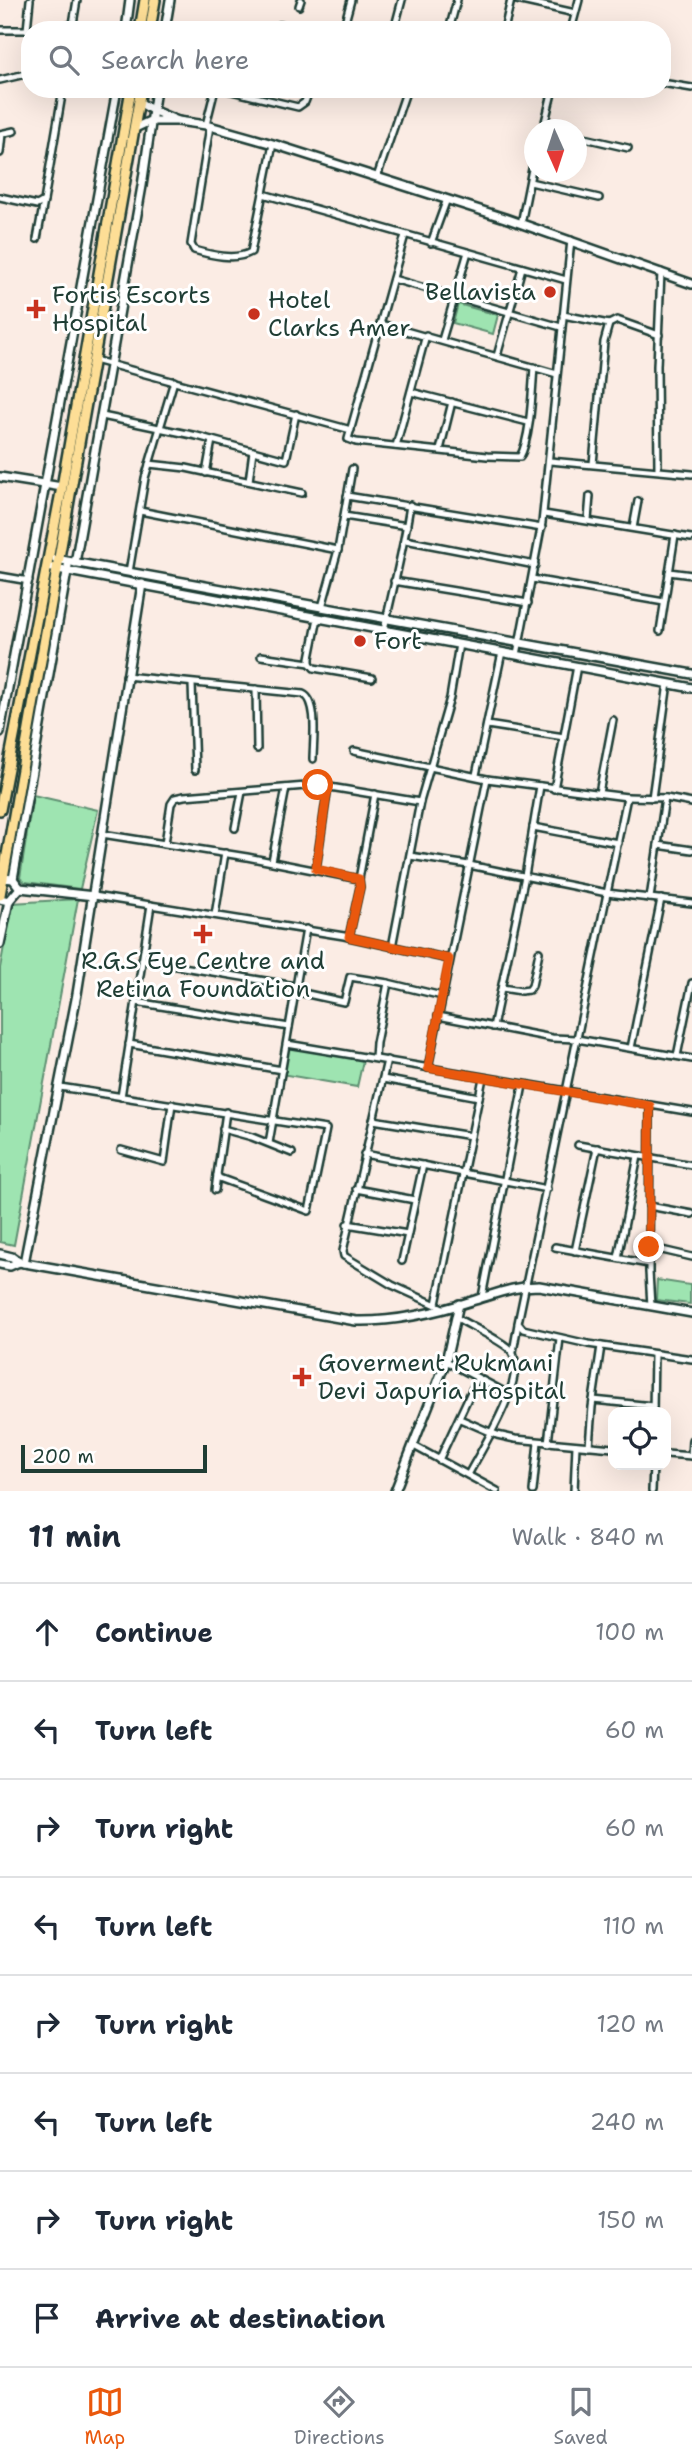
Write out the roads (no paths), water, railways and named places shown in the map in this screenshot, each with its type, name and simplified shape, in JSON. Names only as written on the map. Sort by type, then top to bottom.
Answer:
[{"type":"main road","points":[[142,21],[145,0]]},
{"type":"main road","points":[[152,21],[155,0]]},
{"type":"main road","points":[[0,810],[62,487],[129,98]]},
{"type":"main road","points":[[0,897],[8,878],[66,565],[94,360],[140,98]]},
{"type":"street","points":[[28,21],[30,0]]},
{"type":"street","points":[[74,21],[77,0]]},
{"type":"street","points":[[127,21],[130,0]]},
{"type":"street","points":[[167,21],[170,0]]},
{"type":"street","points":[[345,21],[351,0]]},
{"type":"street","points":[[396,21],[402,0]]},
{"type":"street","points":[[451,21],[457,0]]},
{"type":"street","points":[[507,21],[514,0],[575,13]]},
{"type":"street","points":[[573,21],[579,0]]},
{"type":"street","points":[[0,30],[21,30]]},
{"type":"street","points":[[0,80],[21,75]]},
{"type":"street","points":[[671,84],[692,88]]},
{"type":"street","points":[[37,239],[61,98]]},
{"type":"street","points":[[0,732],[115,98]]},
{"type":"street","points":[[66,565],[102,416],[142,186],[154,98]]},
{"type":"street","points":[[213,98],[191,244],[194,250],[234,256],[244,256],[251,251],[273,144]]},
{"type":"street","points":[[271,98],[298,107],[307,98]]},
{"type":"street","points":[[377,177],[404,98]]},
{"type":"street","points":[[546,119],[552,98]]},
{"type":"street","points":[[139,102],[178,121]]},
{"type":"street","points":[[135,128],[150,121],[208,125],[521,223],[692,284]]},
{"type":"street","points":[[0,153],[1,134],[14,131]]},
{"type":"street","points":[[587,139],[628,148]]},
{"type":"street","points":[[521,223],[530,182],[599,198]]},
{"type":"street","points":[[263,194],[566,280]]},
{"type":"street","points":[[0,197],[37,205],[44,201]]},
{"type":"street","points":[[431,243],[447,200]]},
{"type":"street","points":[[405,235],[348,439],[356,442],[520,457],[524,451],[534,367]]},
{"type":"street","points":[[517,655],[544,514],[571,240]]},
{"type":"street","points":[[442,340],[468,253]]},
{"type":"street","points":[[497,356],[522,268]]},
{"type":"street","points":[[658,470],[661,272]]},
{"type":"street","points":[[393,279],[561,327]]},
{"type":"street","points":[[563,315],[609,324],[617,320],[659,335]]},
{"type":"street","points":[[381,324],[557,373]]},
{"type":"street","points":[[593,464],[604,342],[609,324]]},
{"type":"street","points":[[396,446],[426,335]]},
{"type":"street","points":[[94,360],[351,430]]},
{"type":"street","points":[[129,572],[149,464],[174,381]]},
{"type":"street","points":[[411,392],[528,422]]},
{"type":"street","points":[[440,450],[452,402]]},
{"type":"street","points":[[102,416],[159,427],[286,460],[296,414]]},
{"type":"street","points":[[206,472],[212,440]]},
{"type":"street","points":[[249,481],[253,451]]},
{"type":"street","points":[[550,461],[692,474]]},
{"type":"street","points":[[149,464],[206,472],[302,493]]},
{"type":"street","points":[[322,607],[338,550],[352,469]]},
{"type":"street","points":[[0,477],[62,487]]},
{"type":"street","points":[[347,496],[541,528]]},
{"type":"street","points":[[588,520],[590,496]]},
{"type":"street","points":[[633,528],[638,501]]},
{"type":"street","points":[[384,630],[405,540],[410,505]]},
{"type":"street","points":[[140,512],[338,550]]},
{"type":"street","points":[[544,514],[691,538]]},
{"type":"street","points":[[344,516],[407,526]]},
{"type":"street","points":[[660,631],[675,535]]},
{"type":"street","points":[[405,540],[535,565]]},
{"type":"street","points":[[48,562],[129,572],[692,674]]},
{"type":"street","points":[[66,565],[142,584],[692,688]]},
{"type":"street","points":[[669,572],[692,575]]},
{"type":"street","points":[[0,576],[29,580]]},
{"type":"street","points":[[532,579],[664,602]]},
{"type":"street","points":[[394,580],[528,603]]},
{"type":"street","points":[[22,1263],[60,1087],[142,584]]},
{"type":"street","points":[[310,663],[318,618]]},
{"type":"street","points":[[392,947],[420,802],[450,698],[459,644]]},
{"type":"street","points":[[476,775],[502,652]]},
{"type":"street","points":[[261,656],[310,663],[314,668],[325,671],[372,678]]},
{"type":"street","points":[[554,789],[578,666]]},
{"type":"street","points":[[126,676],[309,696],[313,705],[313,759]]},
{"type":"street","points":[[192,684],[195,770]]},
{"type":"street","points":[[652,798],[668,684]]},
{"type":"street","points":[[256,689],[257,749]]},
{"type":"street","points":[[599,793],[613,720]]},
{"type":"street","points":[[487,725],[565,737]]},
{"type":"street","points":[[354,751],[487,779],[554,789],[665,798],[692,803]]},
{"type":"street","points":[[428,1068],[487,779]]},
{"type":"street","points":[[165,843],[171,804],[175,798],[328,786],[420,802]]},
{"type":"street","points":[[316,869],[328,786]]},
{"type":"street","points":[[493,1027],[525,876],[540,786]]},
{"type":"street","points":[[272,861],[286,788]]},
{"type":"street","points":[[235,828],[242,792]]},
{"type":"street","points":[[349,937],[375,794]]},
{"type":"street","points":[[468,1475],[515,1381],[513,1352],[533,1245],[628,797]]},
{"type":"street","points":[[650,898],[665,798]]},
{"type":"street","points":[[533,827],[618,843]]},
{"type":"street","points":[[102,834],[272,861],[359,879]]},
{"type":"street","points":[[658,845],[692,850]]},
{"type":"street","points":[[215,915],[225,853]]},
{"type":"street","points":[[411,856],[469,864],[607,893],[692,903]]},
{"type":"street","points":[[8,878],[20,888],[93,896],[306,929],[449,959]]},
{"type":"street","points":[[1,943],[9,901],[20,888]]},
{"type":"street","points":[[0,897],[9,901]]},
{"type":"street","points":[[631,1048],[661,899]]},
{"type":"street","points":[[121,1097],[151,905]]},
{"type":"street","points":[[269,1143],[306,929]]},
{"type":"street","points":[[502,988],[524,992],[531,989],[539,953]]},
{"type":"street","points":[[142,960],[295,988],[344,1002],[350,977],[442,996]]},
{"type":"street","points":[[375,1058],[388,983]]},
{"type":"street","points":[[677,1056],[692,983]]},
{"type":"street","points":[[136,1002],[289,1027]]},
{"type":"street","points":[[438,1016],[552,1038],[577,1039],[692,1059]]},
{"type":"street","points":[[129,1044],[282,1070]]},
{"type":"street","points":[[286,1044],[692,1112]]},
{"type":"street","points":[[387,1060],[347,1224],[344,1256],[392,1285],[445,1309]]},
{"type":"street","points":[[436,1304],[483,1078]]},
{"type":"street","points":[[383,1079],[479,1097]]},
{"type":"street","points":[[482,1297],[523,1085]]},
{"type":"street","points":[[60,1087],[326,1129],[309,1211],[217,1175]]},
{"type":"street","points":[[121,1150],[164,1161],[172,1104]]},
{"type":"street","points":[[650,1106],[651,1306]]},
{"type":"street","points":[[215,1190],[226,1112]]},
{"type":"street","points":[[373,1120],[471,1136]]},
{"type":"street","points":[[223,1129],[292,1153]]},
{"type":"street","points":[[578,1145],[692,1165]]},
{"type":"street","points":[[575,1251],[597,1148]]},
{"type":"street","points":[[365,1154],[547,1189]]},
{"type":"street","points":[[618,1258],[638,1156]]},
{"type":"street","points":[[402,1261],[423,1165]]},
{"type":"street","points":[[356,1189],[415,1199]]},
{"type":"street","points":[[649,1206],[692,1214]]},
{"type":"street","points":[[347,1224],[408,1234]]},
{"type":"street","points":[[555,1247],[649,1264]]},
{"type":"street","points":[[649,1247],[692,1257]]},
{"type":"street","points":[[0,1254],[22,1263],[356,1321],[382,1321],[445,1309],[508,1288],[527,1286],[692,1312]]},
{"type":"street","points":[[0,1264],[10,1266],[22,1263]]},
{"type":"street","points":[[395,1491],[446,1361],[460,1304]]},
{"type":"street","points":[[457,1318],[513,1352]]},
{"type":"street","points":[[518,1323],[523,1329],[560,1338],[692,1359]]},
{"type":"street","points":[[548,1443],[560,1338]]},
{"type":"street","points":[[589,1446],[601,1346]]},
{"type":"street","points":[[653,1407],[654,1354]]},
{"type":"street","points":[[446,1361],[510,1395]]},
{"type":"street","points":[[439,1460],[477,1379]]},
{"type":"street","points":[[593,1401],[638,1407]]},
{"type":"street","points":[[460,1419],[490,1433],[514,1439],[608,1448]]},
{"type":"street","points":[[671,1454],[692,1456],[692,1440]]},
{"type":"street","points":[[533,1491],[538,1442]]},
{"type":"street","points":[[573,1491],[576,1445]]},
{"type":"street","points":[[414,1446],[497,1491]]},
{"type":"street","points":[[652,1491],[653,1470]]},
{"type":"place","name":"Bellavista","points":[[550,292]]},
{"type":"place","name":"Fortis Escorts Hospital","points":[[36,309]]},
{"type":"place","name":"Hotel Clarks Amer","points":[[254,314]]},
{"type":"place","name":"Fort","points":[[360,641]]},
{"type":"place","name":"R.G.S Eye Centre and Retina Foundation","points":[[203,934]]},
{"type":"place","name":"Goverment Rukmani Devi Japuria Hospital","points":[[302,1377]]}]
